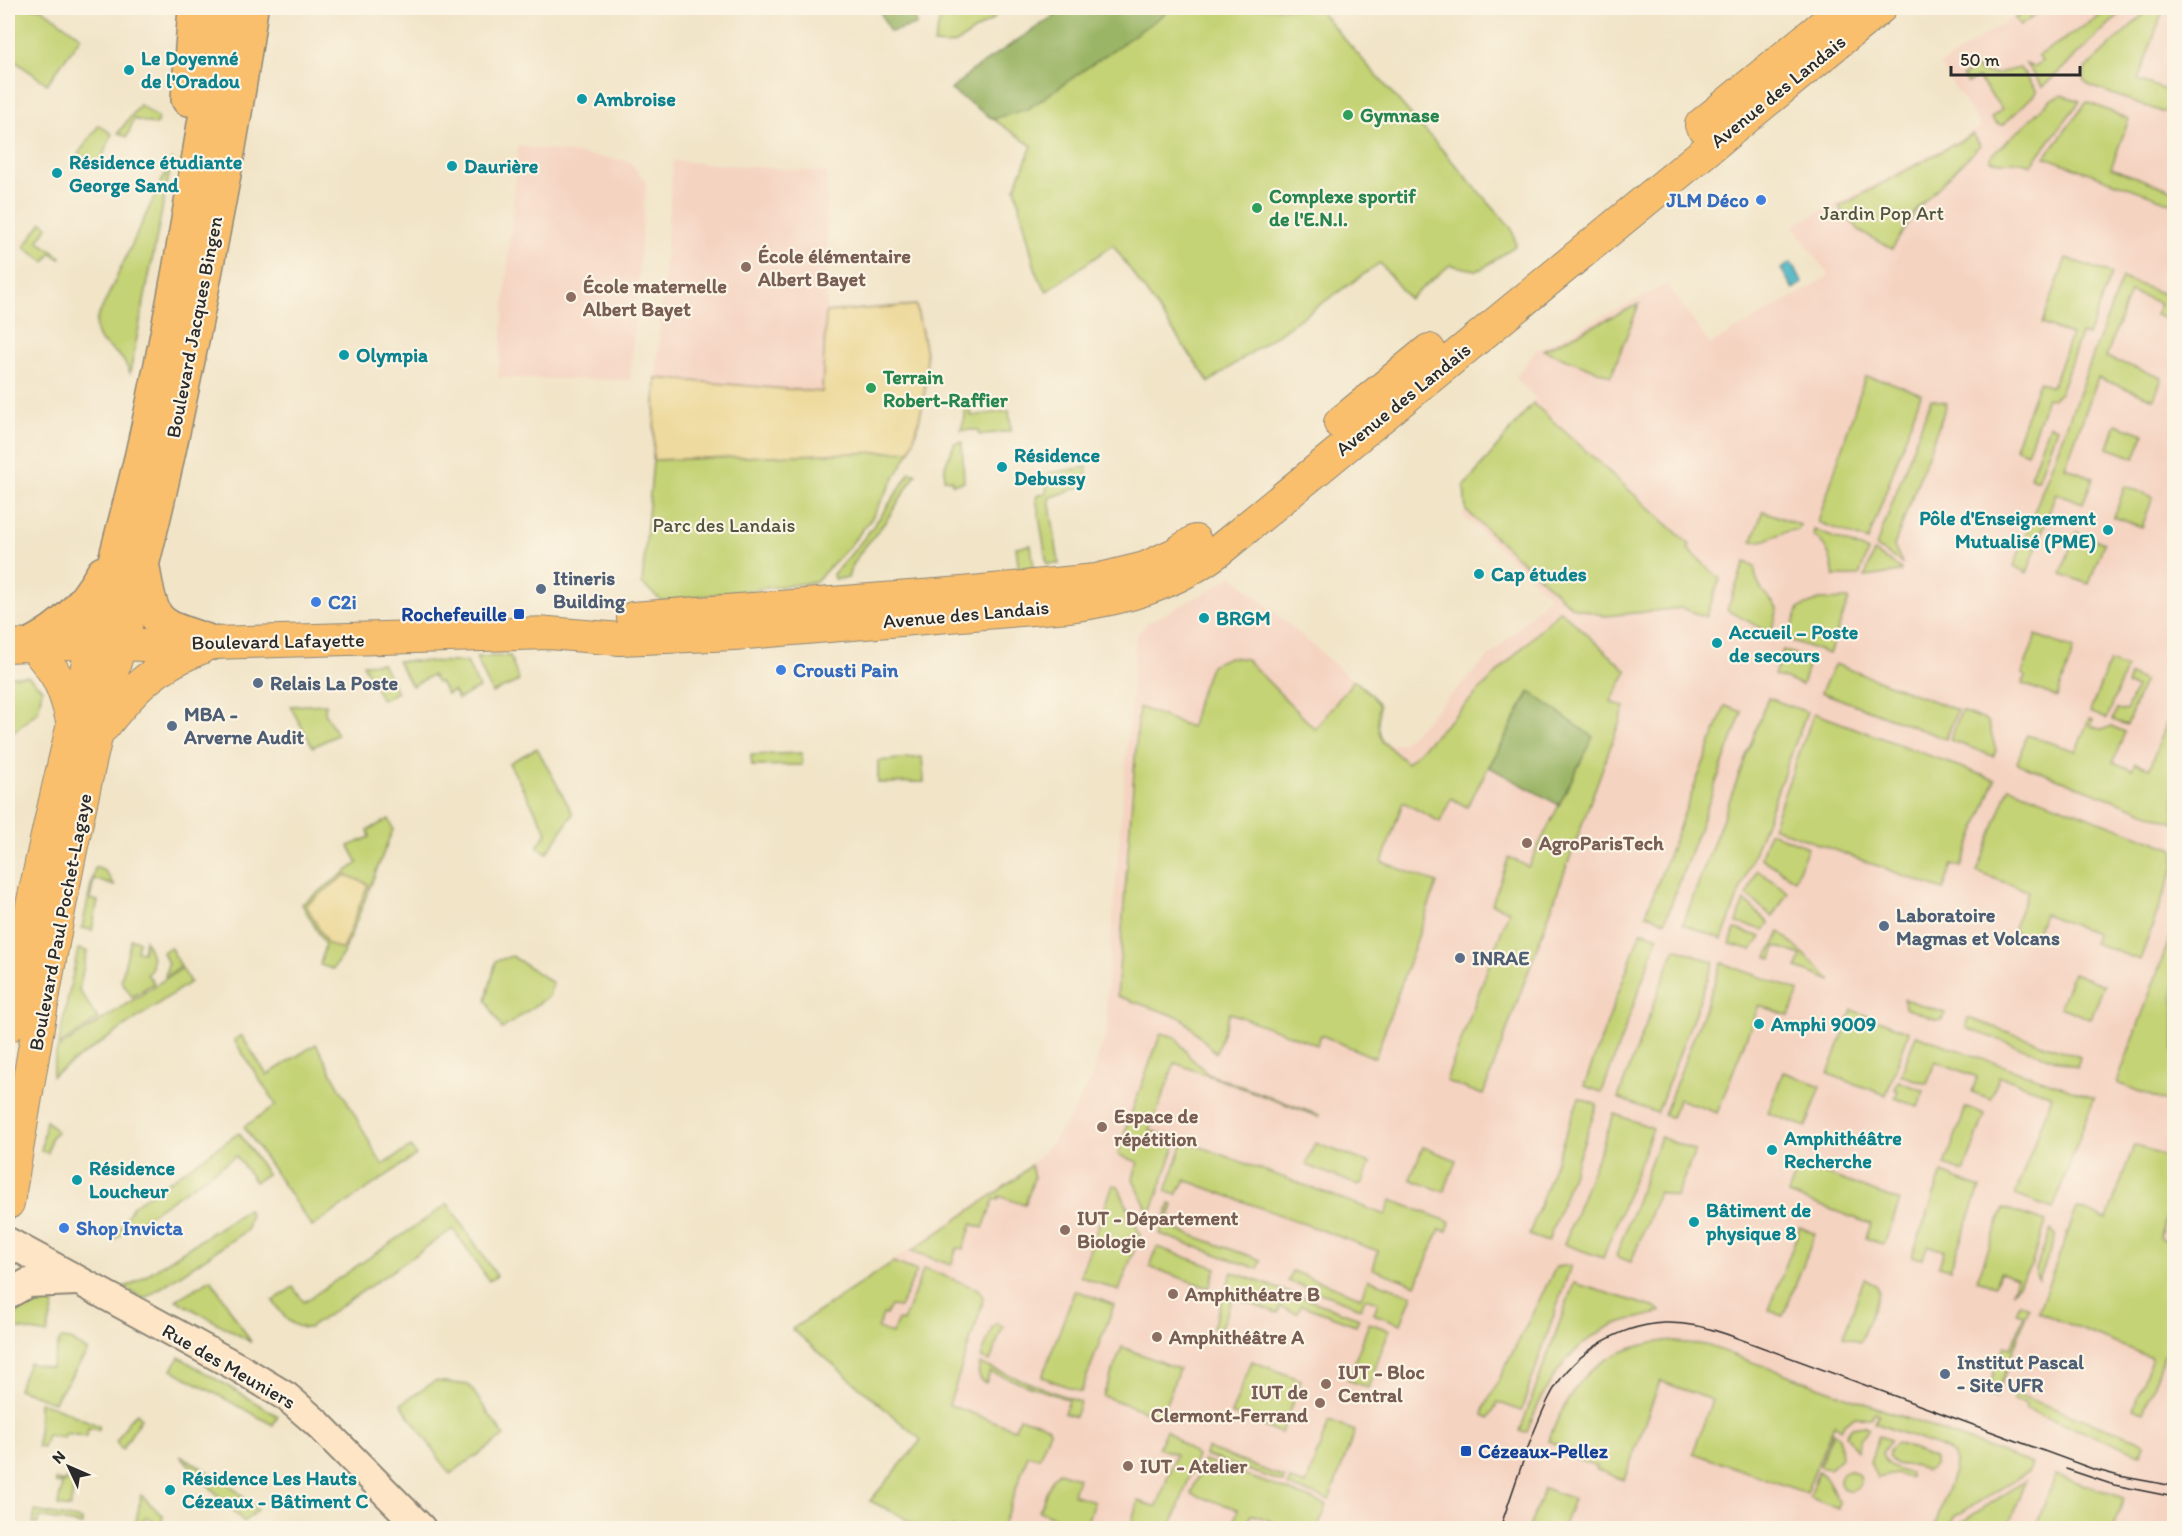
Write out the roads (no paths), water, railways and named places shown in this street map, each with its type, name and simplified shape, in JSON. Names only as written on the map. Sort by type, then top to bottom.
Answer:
[{"type":"highway","name":"Boulevard Jacques Bingen","points":[[131,555],[142,453],[202,145],[209,8]]},
{"type":"highway","name":"Boulevard Jacques Bingen","points":[[107,643],[131,555],[173,436],[218,208],[250,8]]},
{"type":"highway","points":[[20,645],[57,629],[131,555],[158,620],[167,627],[213,643]]},
{"type":"main road","name":"Avenue des Landais","points":[[852,612],[1096,580],[1145,568],[1183,549],[1216,525],[1844,8]]},
{"type":"main road","name":"Avenue des Landais","points":[[852,612],[1101,602],[1149,589],[1193,568],[1257,519],[1880,8]]},
{"type":"main road","name":"Boulevard Lafayette","points":[[20,645],[213,643],[549,633],[625,619],[852,612]]},
{"type":"main road","name":"Boulevard Paul Pochet-Lagaye","points":[[8,1026],[22,948],[107,643]]},
{"type":"main road","points":[[20,645],[57,673],[68,701],[85,727],[146,678],[180,656],[213,643]]},
{"type":"main road","name":"Boulevard Paul Pochet-Lagaye","points":[[8,1203],[61,906],[85,727]]},
{"type":"main road","name":"Rue des Meuniers","points":[[8,1242],[239,1368],[287,1397],[317,1423],[421,1528]]},
{"type":"main road","points":[[8,1294],[28,1283],[77,1281]]},
{"type":"water","points":[[1791,263],[1803,283],[1793,289],[1781,269]]},
{"type":"tram line","points":[[1500,1528],[1541,1416],[1557,1384],[1568,1370],[1581,1357],[1611,1337],[1646,1325],[1664,1323],[1688,1324],[1718,1331],[2093,1469],[2174,1486]]},
{"type":"tram line","points":[[2066,1469],[2114,1485],[2174,1497]]},
{"type":"place","name":"Le Doyenné de l'Oradou","points":[[129,70]]},
{"type":"place","name":"Ambroise","points":[[582,99]]},
{"type":"place","name":"Gymnase","points":[[1348,115]]},
{"type":"place","name":"Daurière","points":[[452,166]]},
{"type":"place","name":"Résidence étudiante George Sand","points":[[57,173]]},
{"type":"place","name":"JLM Déco","points":[[1761,200]]},
{"type":"place","name":"Complexe sportif de l'E.N.I.","points":[[1257,208]]},
{"type":"place","name":"École élémentaire Albert Bayet","points":[[746,267]]},
{"type":"place","name":"École maternelle Albert Bayet","points":[[571,297]]},
{"type":"place","name":"Olympia","points":[[344,355]]},
{"type":"place","name":"Terrain Robert-Raffier","points":[[871,388]]},
{"type":"place","name":"Résidence Debussy","points":[[1002,467]]},
{"type":"place","name":"Pôle d'Enseignement Mutualisé (PME)","points":[[2108,530]]},
{"type":"place","name":"Cap études","points":[[1479,574]]},
{"type":"place","name":"Itineris Building","points":[[541,589]]},
{"type":"place","name":"C2i","points":[[316,602]]},
{"type":"place","name":"Rochefeuille","points":[[519,614]]},
{"type":"place","name":"BRGM","points":[[1204,618]]},
{"type":"place","name":"Accueil − Poste de secours","points":[[1717,643]]},
{"type":"place","name":"Crousti Pain","points":[[781,670]]},
{"type":"place","name":"Relais La Poste","points":[[258,683]]},
{"type":"place","name":"MBA - Arverne Audit","points":[[172,726]]},
{"type":"place","name":"AgroParisTech","points":[[1527,843]]},
{"type":"place","name":"Laboratoire Magmas et Volcans","points":[[1884,926]]},
{"type":"place","name":"INRAE","points":[[1460,958]]},
{"type":"place","name":"Amphi 9009","points":[[1759,1024]]},
{"type":"place","name":"Espace de répétition","points":[[1102,1127]]},
{"type":"place","name":"Amphithéâtre Recherche","points":[[1772,1150]]},
{"type":"place","name":"Résidence Loucheur","points":[[77,1180]]},
{"type":"place","name":"Bâtiment de physique 8","points":[[1694,1222]]},
{"type":"place","name":"Shop Invicta","points":[[64,1228]]},
{"type":"place","name":"IUT - Département Biologie","points":[[1065,1230]]},
{"type":"place","name":"Amphithéatre B","points":[[1173,1294]]},
{"type":"place","name":"Amphithéâtre A","points":[[1157,1337]]},
{"type":"place","name":"Institut Pascal - Site UFR","points":[[1945,1374]]},
{"type":"place","name":"IUT - Bloc Central","points":[[1326,1384]]},
{"type":"place","name":"IUT de Clermont-Ferrand","points":[[1320,1403]]},
{"type":"place","name":"Cézeaux-Pellez","points":[[1466,1451]]},
{"type":"place","name":"IUT - Atelier","points":[[1128,1466]]},
{"type":"place","name":"Résidence Les Hauts Cézeaux - Bâtiment C","points":[[170,1490]]},
{"type":"park label","name":"Jardin Pop Art","points":[[1882,213]]},
{"type":"park label","name":"Parc des Landais","points":[[724,525]]}]
